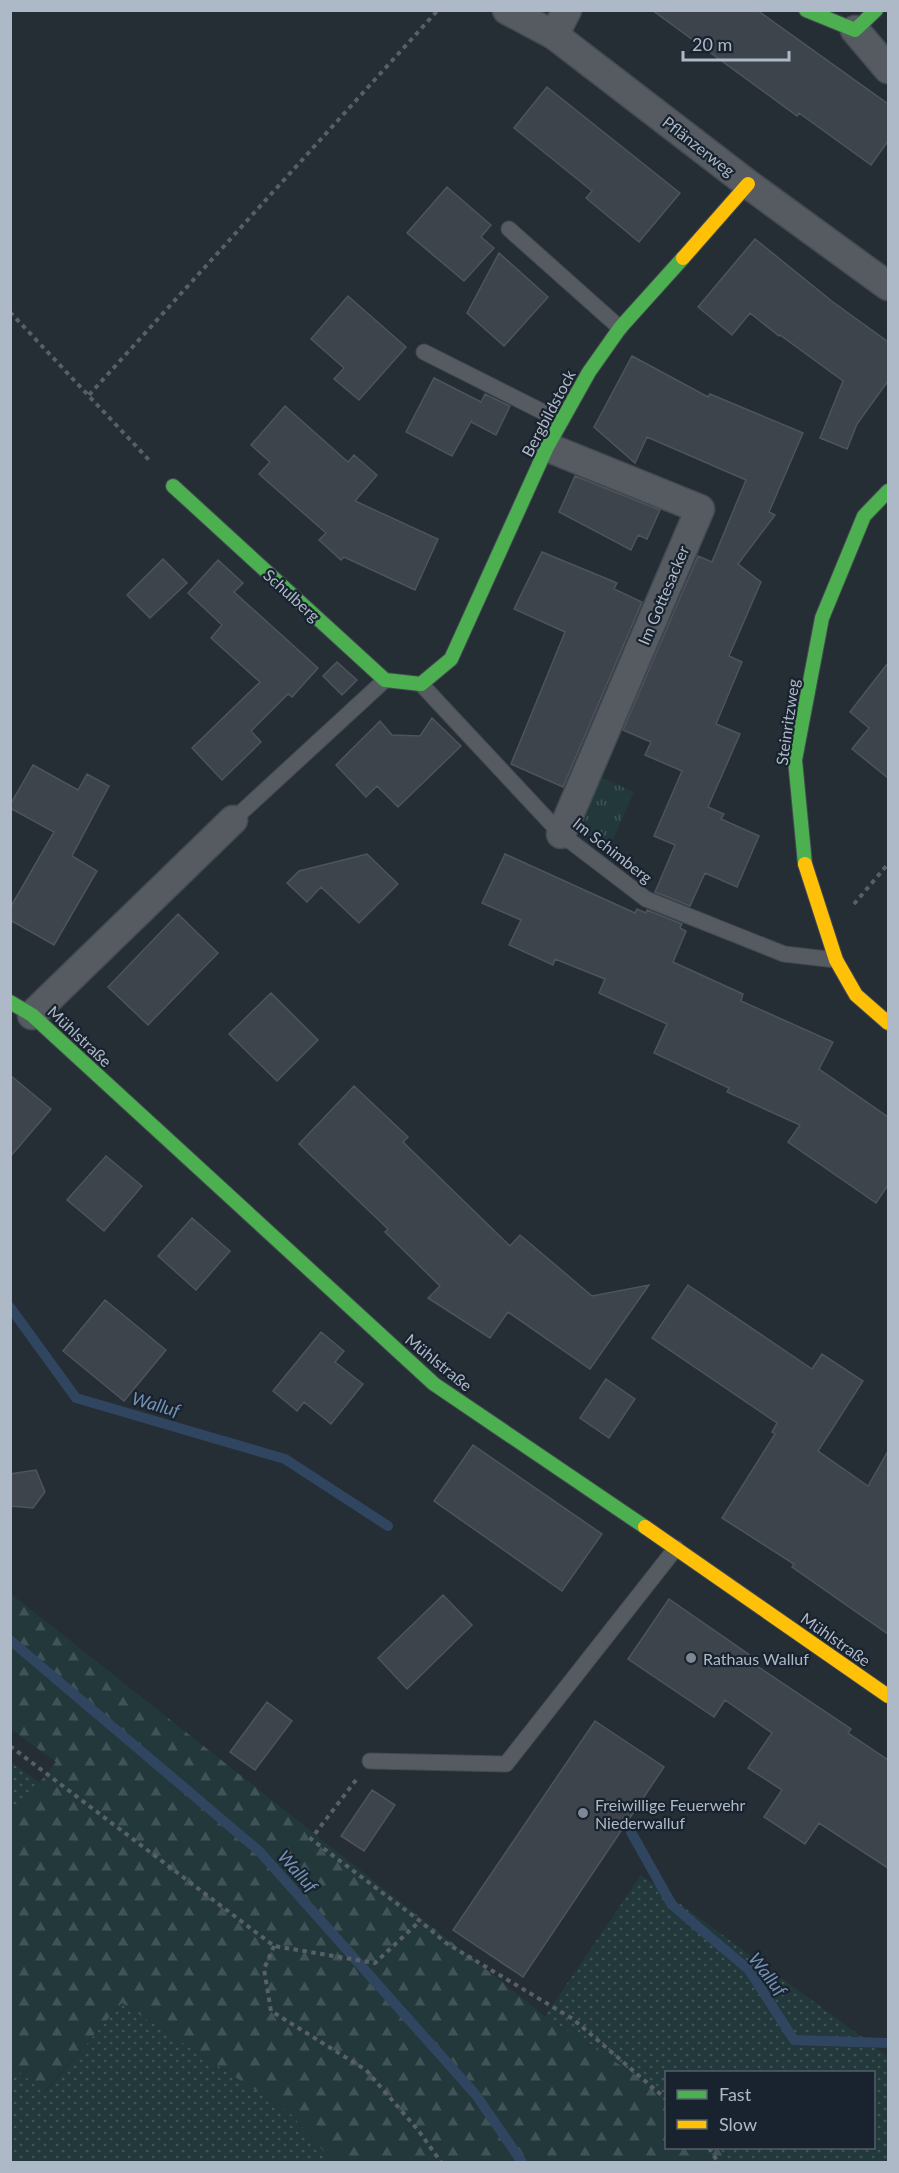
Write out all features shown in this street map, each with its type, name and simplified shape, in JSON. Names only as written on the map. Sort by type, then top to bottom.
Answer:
[{"type":"street","name":"Pflänzerweg","points":[[507,10],[554,35],[748,184],[888,286]]},
{"type":"street","points":[[554,35],[567,10]]},
{"type":"street","points":[[806,10],[855,30],[888,69]]},
{"type":"street","points":[[855,30],[876,10]]},
{"type":"street","name":"Bergbildstock","points":[[421,684],[451,659],[547,447],[589,372],[620,328],[748,184]]},
{"type":"street","name":"Im Gottesacker","points":[[547,447],[700,509],[561,834]]},
{"type":"street","name":"Schulberg","points":[[173,486],[385,680]]},
{"type":"street","name":"Steinritzweg","points":[[888,491],[864,516],[822,618],[795,760],[805,862],[836,960],[856,995],[888,1023]]},
{"type":"street","points":[[385,680],[421,684]]},
{"type":"street","points":[[21,1008],[233,820]]},
{"type":"street","name":"Mühlstraße","points":[[21,1008],[434,1384],[888,1695]]},
{"type":"lane","points":[[509,229],[620,328]]},
{"type":"lane","points":[[424,352],[561,421]]},
{"type":"lane","points":[[233,820],[385,680]]},
{"type":"lane","name":"Im Schimberg","points":[[421,684],[561,834],[646,898],[784,954],[836,960]]},
{"type":"lane","points":[[370,1761],[506,1764],[676,1548]]},
{"type":"path","points":[[89,395],[438,10]]},
{"type":"path","points":[[10,312],[173,486]]},
{"type":"path","points":[[10,1746],[274,1946],[375,1963],[420,1921]]},
{"type":"path","points":[[370,1761],[311,1839],[446,1943],[573,2019],[665,2098]]},
{"type":"path","points":[[274,1946],[264,1969],[271,2011],[366,2070],[418,2130],[441,2163]]},
{"type":"path","points":[[710,2149],[718,2163]]},
{"type":"green space","points":[[594,774],[634,792],[610,846],[569,827]]},
{"type":"green space","points":[[10,1593],[545,2016],[665,2094],[665,2149],[719,2149],[728,2162],[333,2162],[290,2113],[122,2003],[44,2092],[11,2065],[11,1818],[56,1762],[11,1729]]},
{"type":"green space","points":[[11,1762],[40,1783],[11,1818]]},
{"type":"green space","points":[[641,1875],[888,2056],[888,2162],[728,2162],[719,2149],[875,2149],[875,2071],[665,2071],[665,2094],[545,2016]]},
{"type":"green space","points":[[122,2003],[290,2113],[333,2162],[11,2162],[10,2065],[45,2092]]},
{"type":"building","points":[[652,10],[757,10],[888,104],[888,141],[871,165],[799,113],[797,116]]},
{"type":"building","points":[[547,87],[680,193],[639,242],[586,198],[592,191],[514,128]]},
{"type":"building","points":[[447,187],[491,225],[481,237],[494,248],[464,281],[407,233]]},
{"type":"building","points":[[755,239],[833,302],[888,342],[888,381],[857,424],[847,449],[820,438],[843,381],[750,313],[732,335],[698,307]]},
{"type":"building","points":[[499,253],[548,297],[504,346],[467,313]]},
{"type":"building","points":[[348,296],[406,347],[359,400],[334,379],[344,368],[311,339]]},
{"type":"building","points":[[632,356],[708,397],[710,394],[803,433],[769,512],[775,515],[738,564],[761,582],[729,656],[742,662],[716,724],[740,734],[708,807],[724,814],[721,819],[759,836],[737,887],[705,873],[690,906],[655,892],[675,845],[654,836],[682,771],[645,755],[651,742],[623,730],[698,556],[712,562],[746,480],[647,437],[635,463],[594,427]]},
{"type":"building","points":[[434,378],[481,402],[485,394],[510,406],[496,435],[471,422],[472,420],[452,456],[406,432]]},
{"type":"building","points":[[285,406],[348,462],[354,455],[377,475],[355,501],[438,539],[415,590],[344,557],[341,560],[319,540],[326,533],[259,474],[270,462],[251,445]]},
{"type":"building","points":[[575,476],[660,510],[647,539],[638,535],[631,550],[559,512]]},
{"type":"building","points":[[542,552],[617,583],[614,589],[642,602],[563,787],[511,764],[565,632],[514,609]]},
{"type":"building","points":[[163,559],[187,583],[150,618],[127,595]]},
{"type":"building","points":[[218,560],[243,583],[234,592],[318,668],[292,697],[288,694],[251,731],[261,742],[222,780],[192,748],[260,682],[211,638],[222,625],[188,593]]},
{"type":"building","points":[[337,662],[357,680],[342,695],[323,676]]},
{"type":"building","points":[[888,663],[888,778],[852,749],[869,728],[850,712]]},
{"type":"building","points":[[432,718],[461,746],[398,807],[377,786],[366,797],[336,765],[380,721],[392,735],[420,736]]},
{"type":"building","points":[[33,765],[78,790],[87,774],[109,786],[72,856],[97,871],[54,945],[10,920],[10,908],[54,832],[10,808]]},
{"type":"building","points":[[367,854],[398,884],[359,923],[321,887],[307,902],[287,883],[299,871]]},
{"type":"building","points":[[505,854],[635,913],[637,909],[646,913],[647,910],[682,924],[680,928],[686,931],[673,962],[743,994],[741,1001],[833,1042],[819,1069],[888,1117],[888,1185],[876,1203],[788,1142],[800,1125],[727,1092],[729,1088],[654,1053],[667,1024],[599,993],[605,979],[555,959],[553,965],[509,945],[521,920],[482,903]]},
{"type":"building","points":[[178,914],[218,953],[148,1025],[108,987]]},
{"type":"building","points":[[271,993],[318,1040],[277,1081],[229,1034]]},
{"type":"building","points":[[10,1075],[51,1109],[10,1157]]},
{"type":"building","points":[[354,1086],[408,1137],[403,1142],[510,1246],[520,1235],[592,1296],[649,1285],[590,1369],[508,1312],[490,1338],[428,1298],[440,1286],[385,1232],[388,1229],[299,1144]]},
{"type":"building","points":[[106,1156],[142,1186],[104,1231],[67,1200]]},
{"type":"building","points":[[192,1218],[230,1251],[196,1290],[158,1256]]},
{"type":"building","points":[[688,1285],[812,1369],[822,1354],[863,1381],[818,1451],[868,1486],[888,1451],[888,1634],[792,1567],[794,1564],[722,1518],[775,1434],[772,1432],[777,1423],[652,1338]]},
{"type":"building","points":[[105,1300],[166,1350],[124,1401],[63,1351]]},
{"type":"building","points":[[321,1332],[344,1351],[335,1362],[363,1384],[331,1424],[304,1402],[297,1411],[273,1391]]},
{"type":"building","points":[[606,1379],[635,1399],[609,1438],[580,1418]]},
{"type":"building","points":[[473,1445],[602,1534],[562,1591],[434,1501]]},
{"type":"building","points":[[36,1470],[45,1492],[33,1508],[10,1506],[10,1474]]},
{"type":"building","points":[[443,1595],[472,1625],[407,1689],[378,1658]]},
{"type":"building","points":[[669,1599],[754,1658],[751,1662],[851,1729],[848,1733],[888,1760],[888,1868],[819,1823],[805,1844],[764,1817],[782,1790],[748,1768],[772,1733],[725,1700],[714,1717],[628,1659]]},
{"type":"building","points":[[267,1702],[292,1721],[255,1770],[230,1752]]},
{"type":"building","name":"Freiwillige Feuerwehr Niederwalluf","points":[[595,1721],[664,1767],[523,1977],[453,1930]]},
{"type":"building","points":[[372,1790],[395,1805],[364,1851],[341,1836]]},
{"type":"waterway","name":"Walluf","points":[[10,1307],[76,1398],[285,1459],[388,1526]]},
{"type":"waterway","name":"Walluf","points":[[10,1640],[259,1851],[476,2095],[522,2162]]},
{"type":"waterway","name":"Walluf","points":[[631,1832],[672,1905],[749,1970],[794,2040],[888,2043]]},
{"type":"traffic: fast","points":[[806,10],[855,30],[876,10]]},
{"type":"traffic: fast","points":[[173,486],[385,680],[421,684],[451,659],[547,447],[589,372],[620,328],[683,258]]},
{"type":"traffic: fast","points":[[805,864],[795,760],[822,618],[864,516],[888,491]]},
{"type":"traffic: fast","points":[[10,1002],[32,1015],[434,1384],[645,1527]]},
{"type":"traffic: slow","points":[[683,258],[748,184]]},
{"type":"traffic: slow","points":[[805,864],[836,960],[856,995],[888,1023]]},
{"type":"traffic: slow","points":[[645,1527],[888,1696]]},
{"type":"place","name":"Rathaus Walluf","points":[[691,1658]]},
{"type":"place","name":"Freiwillige Feuerwehr Niederwalluf","points":[[583,1813]]}]
